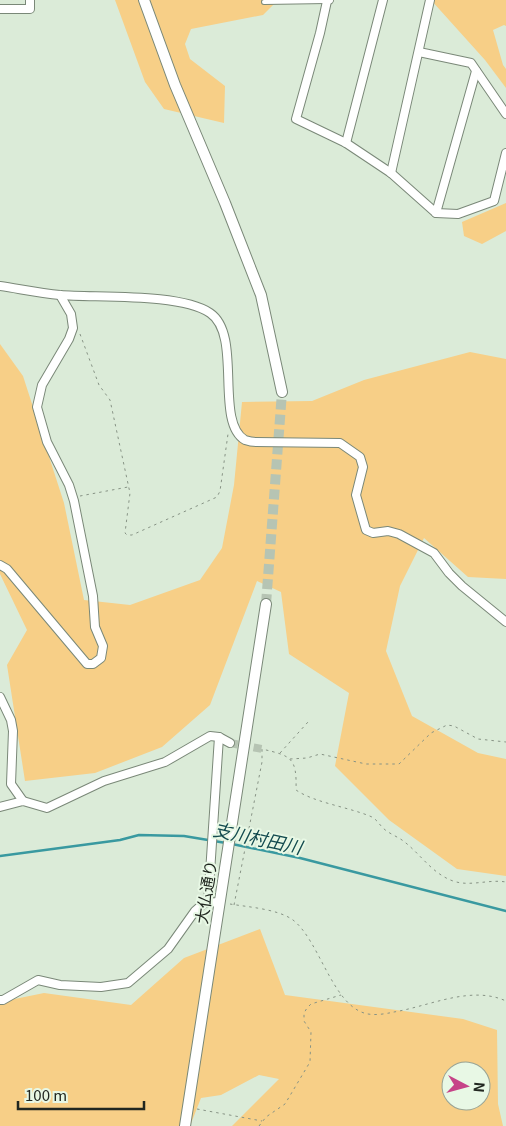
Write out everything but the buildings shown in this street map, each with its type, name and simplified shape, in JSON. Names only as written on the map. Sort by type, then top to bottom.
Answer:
[{"type":"street","points":[[0,9],[30,9],[30,0]]},
{"type":"street","points":[[144,0],[175,85],[225,203],[260,295],[282,392]]},
{"type":"street","points":[[328,0],[296,119],[346,143],[392,173],[436,213],[458,214],[494,201],[506,153]]},
{"type":"street","points":[[346,143],[383,0]]},
{"type":"street","points":[[392,173],[430,0]]},
{"type":"street","points":[[419,52],[471,63],[506,114]]},
{"type":"street","points":[[436,213],[476,70]]},
{"type":"street","points":[[0,286],[60,295],[172,301],[192,305],[211,313],[224,329],[231,413],[236,430],[246,440],[256,442],[340,443],[351,450],[360,457],[363,467],[356,495],[366,530],[373,533],[388,531],[399,534],[434,553],[449,573],[462,586],[506,622]]},
{"type":"street","points":[[0,564],[87,664],[93,664],[101,658],[103,646],[95,627],[93,596],[73,498],[69,485],[48,442],[37,407],[42,385],[69,339],[73,328],[71,314],[60,295]]},
{"type":"street","name":"大仏通り","points":[[184,1126],[266,604]]},
{"type":"street","points":[[0,697],[11,720],[13,731],[11,784],[23,801]]},
{"type":"street","points":[[0,807],[23,801],[47,808],[104,781],[165,762],[210,736],[219,737],[230,743]]},
{"type":"street","points":[[208,903],[219,737]]},
{"type":"street","points":[[0,1000],[38,980],[60,985],[120,986],[128,983],[168,949],[195,910],[204,903],[218,902]]},
{"type":"lane","points":[[264,2],[328,0]]},
{"type":"path","points":[[72,324],[78,329],[99,385],[110,400],[128,487],[129,510],[125,532],[127,535],[132,535],[212,500],[217,496],[220,491],[228,431]]},
{"type":"path","points":[[73,498],[128,487]]},
{"type":"path","points":[[280,753],[308,722]]},
{"type":"path","points":[[289,759],[307,758],[320,754],[366,764],[399,764],[431,733],[446,725],[454,726],[478,738],[506,742]]},
{"type":"path","points":[[234,905],[262,762],[262,748],[285,754],[296,773],[296,790],[302,794],[377,820],[383,828],[404,841],[438,874],[454,882],[469,883],[495,880],[506,882]]},
{"type":"path","points":[[218,902],[283,914],[294,921],[305,935],[342,995],[351,1005],[364,1013],[382,1015],[472,994],[485,995],[506,1002]]},
{"type":"path","points":[[259,1126],[266,1117],[285,1104],[310,1062],[311,1032],[304,1021],[304,1014],[307,1008],[312,1004],[342,995]]},
{"type":"path","points":[[188,1107],[262,1121]]},
{"type":"shaded area","points":[[115,0],[278,0],[263,15],[191,29],[185,44],[190,59],[225,86],[224,123],[164,109],[145,82]]},
{"type":"shaded area","points":[[431,0],[506,0],[506,26],[504,25],[493,30],[503,65],[506,69],[506,88],[485,60]]},
{"type":"shaded area","points":[[506,203],[506,231],[482,244],[464,236],[462,222]]},
{"type":"shaded area","points":[[0,344],[23,376],[64,503],[84,600],[130,605],[200,580],[222,548],[234,485],[242,402],[312,401],[364,380],[470,352],[506,359],[506,579],[468,577],[424,538],[400,586],[386,651],[412,716],[478,753],[506,759],[506,876],[457,869],[389,820],[335,766],[349,693],[289,654],[281,592],[257,581],[210,705],[162,747],[95,773],[25,781],[7,665],[27,630],[0,574]]},
{"type":"shaded area","points":[[260,929],[285,995],[463,1019],[497,1030],[498,1104],[503,1126],[232,1126],[279,1079],[259,1075],[221,1095],[201,1098],[190,1126],[0,1126],[0,1002],[44,993],[131,1005],[184,958]]},
{"type":"waterway","name":"支川村田川","points":[[0,856],[120,840],[139,835],[184,836],[226,843]]},
{"type":"waterway","name":"支川村田川","points":[[232,844],[300,858],[506,911]]},
{"type":"tunnel","points":[[266,604],[282,392]]},
{"type":"tunnel","points":[[230,743],[262,749]]}]
